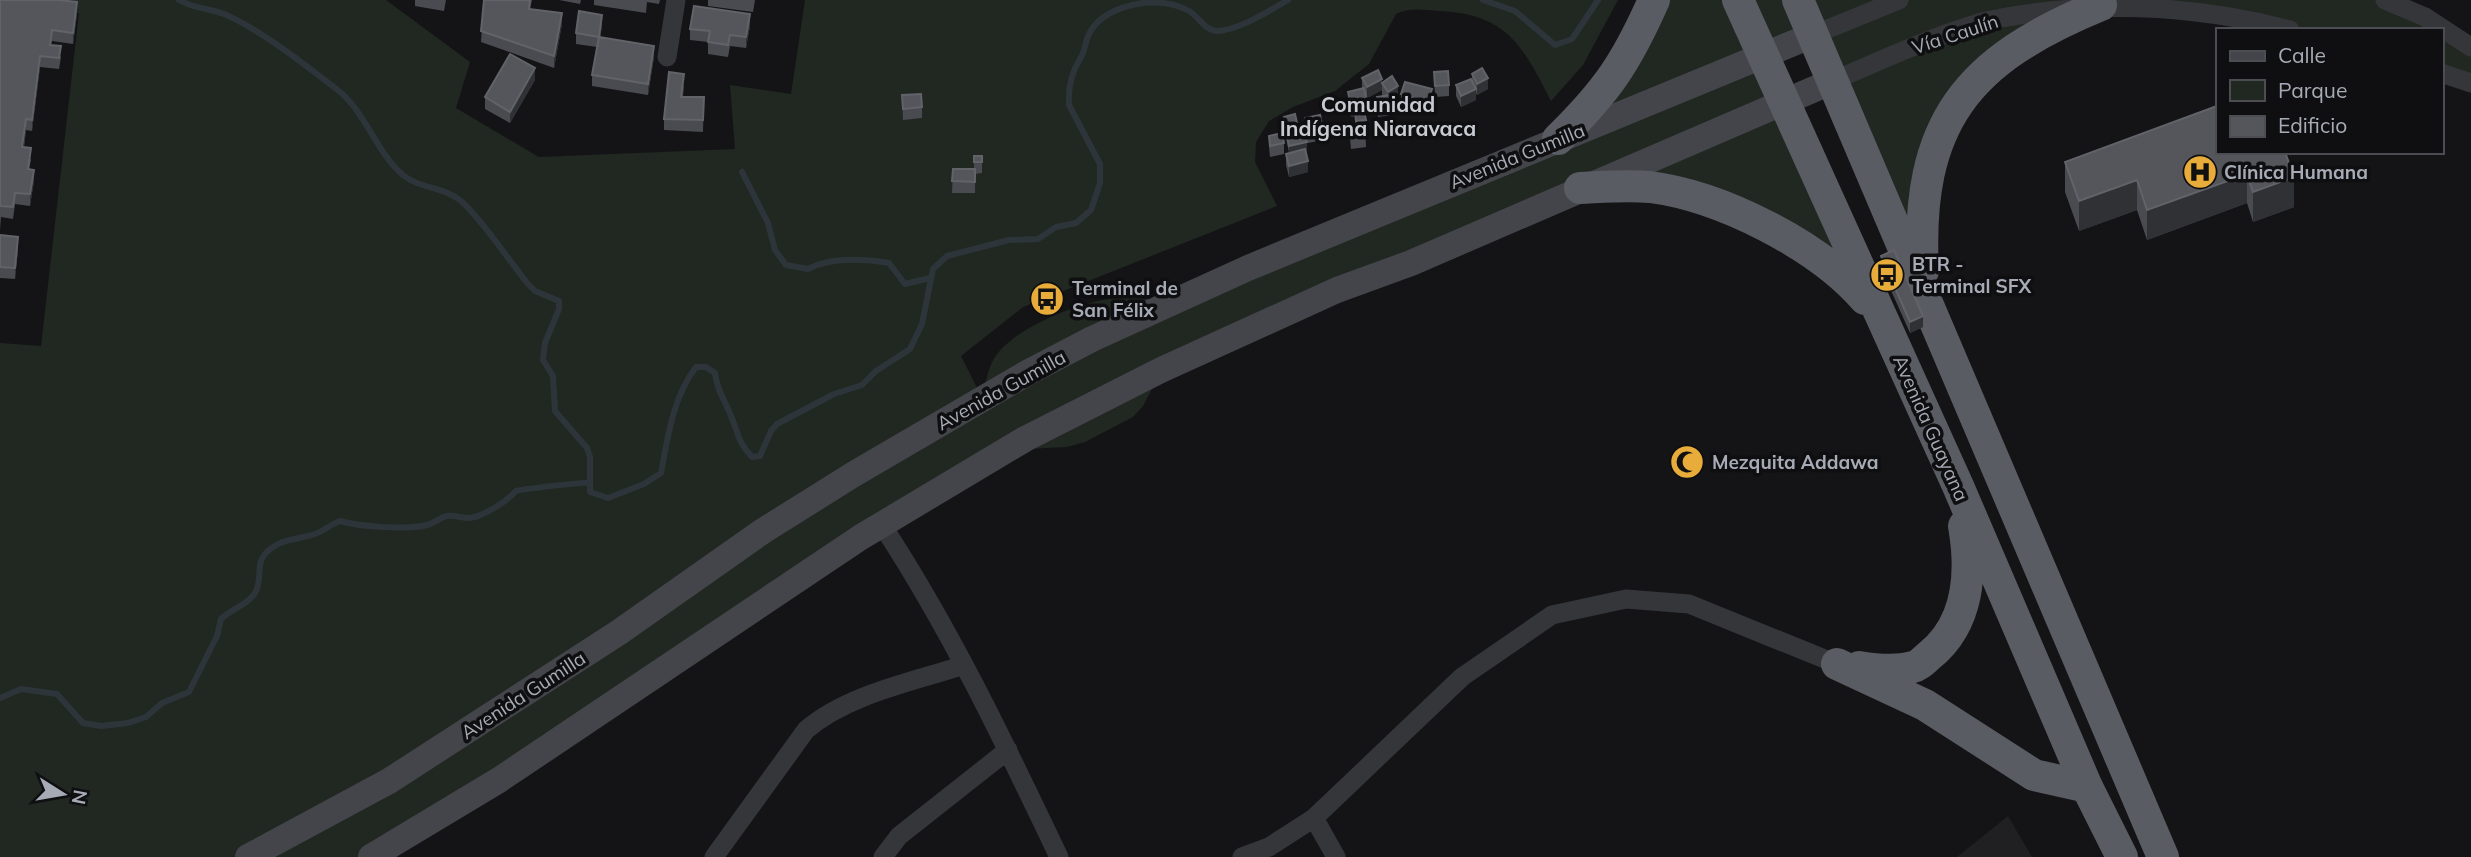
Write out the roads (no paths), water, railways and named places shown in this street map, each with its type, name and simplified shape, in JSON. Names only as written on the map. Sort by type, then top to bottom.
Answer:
[{"type":"highway","points":[[1558,139],[1611,83],[1629,55],[1654,0]]},
{"type":"highway","name":"Avenida Guayana","points":[[1738,0],[1958,486],[2087,787],[2122,857]]},
{"type":"highway","points":[[1798,0],[2163,857]]},
{"type":"highway","points":[[1925,293],[1922,201],[1930,166],[1951,115],[1991,65],[2016,45],[2101,5]]},
{"type":"highway","points":[[1580,188],[1650,187],[1680,193],[1754,222],[1805,248],[1837,270],[1882,318]]},
{"type":"highway","points":[[1838,664],[1882,671],[1916,667],[1945,643],[1965,601],[1968,567],[1958,486]]},
{"type":"highway","points":[[1838,664],[1925,705],[2034,775],[2087,787]]},
{"type":"main road","name":"Avenida Gumilla","points":[[248,857],[388,781],[618,632],[763,531],[865,467],[1027,373],[1187,295],[1813,35]]},
{"type":"main road","points":[[371,857],[499,780],[882,524],[1025,439],[1161,370],[1337,290],[1411,263],[1833,80]]},
{"type":"street","points":[[667,57],[676,0]]},
{"type":"street","points":[[1813,35],[1899,0]]},
{"type":"street","points":[[2385,0],[2425,17],[2442,28]]},
{"type":"street","name":"Vía Caulín","points":[[1833,80],[1912,47],[1987,21],[2101,5],[2137,4],[2215,11],[2282,28]]},
{"type":"street","points":[[2443,29],[2471,47]]},
{"type":"street","points":[[2443,74],[2471,83]]},
{"type":"street","points":[[882,524],[922,584],[1008,750],[1059,857]]},
{"type":"street","points":[[1242,857],[1269,847],[1314,818],[1462,677],[1552,615],[1626,598],[1689,604],[1838,664]]},
{"type":"street","points":[[714,857],[806,730],[819,719],[857,701],[964,665]]},
{"type":"street","points":[[883,857],[899,836],[1008,750]]},
{"type":"street","points":[[1314,818],[1336,857]]},
{"type":"waterway","points":[[179,0],[224,14],[253,29],[339,91],[357,111],[394,167],[410,180],[455,196],[486,229],[528,284],[535,291],[559,301],[559,309],[545,343],[543,360],[553,376],[555,411],[587,448],[590,457],[590,492],[608,498],[644,484],[661,473],[677,404],[696,367],[706,367],[715,373],[719,390],[741,442],[752,457],[760,456],[777,424],[834,394],[862,385],[876,371],[910,349],[922,324],[933,269],[947,256],[1009,240],[1038,239],[1056,227],[1076,223],[1091,210],[1100,183],[1100,164],[1069,105],[1069,93],[1072,75],[1089,34],[1102,19],[1131,5],[1163,3],[1186,10],[1206,27],[1219,31],[1246,23],[1288,0]]},
{"type":"waterway","points":[[1483,0],[1515,11],[1555,45],[1572,39],[1598,0]]},
{"type":"waterway","points":[[742,172],[768,223],[775,250],[786,265],[808,269],[827,262],[869,261],[889,263],[905,284],[930,278]]},
{"type":"waterway","points":[[0,698],[21,689],[57,694],[83,723],[101,726],[128,723],[146,717],[162,703],[189,692],[217,636],[221,619],[253,596],[258,587],[262,558],[276,545],[315,534],[340,521],[397,528],[427,525],[447,516],[475,517],[494,508],[516,491],[588,483]]},
{"type":"place","name":"Clínica Humana","points":[[2200,172]]},
{"type":"place","name":"BTR - Terminal SFX","points":[[1887,275]]},
{"type":"place","name":"Terminal de San Félix","points":[[1047,299]]},
{"type":"place","name":"Mezquita Addawa","points":[[1687,462]]},
{"type":"district","name":"Comunidad Indígena Niaravaca","points":[[1378,117]]}]
